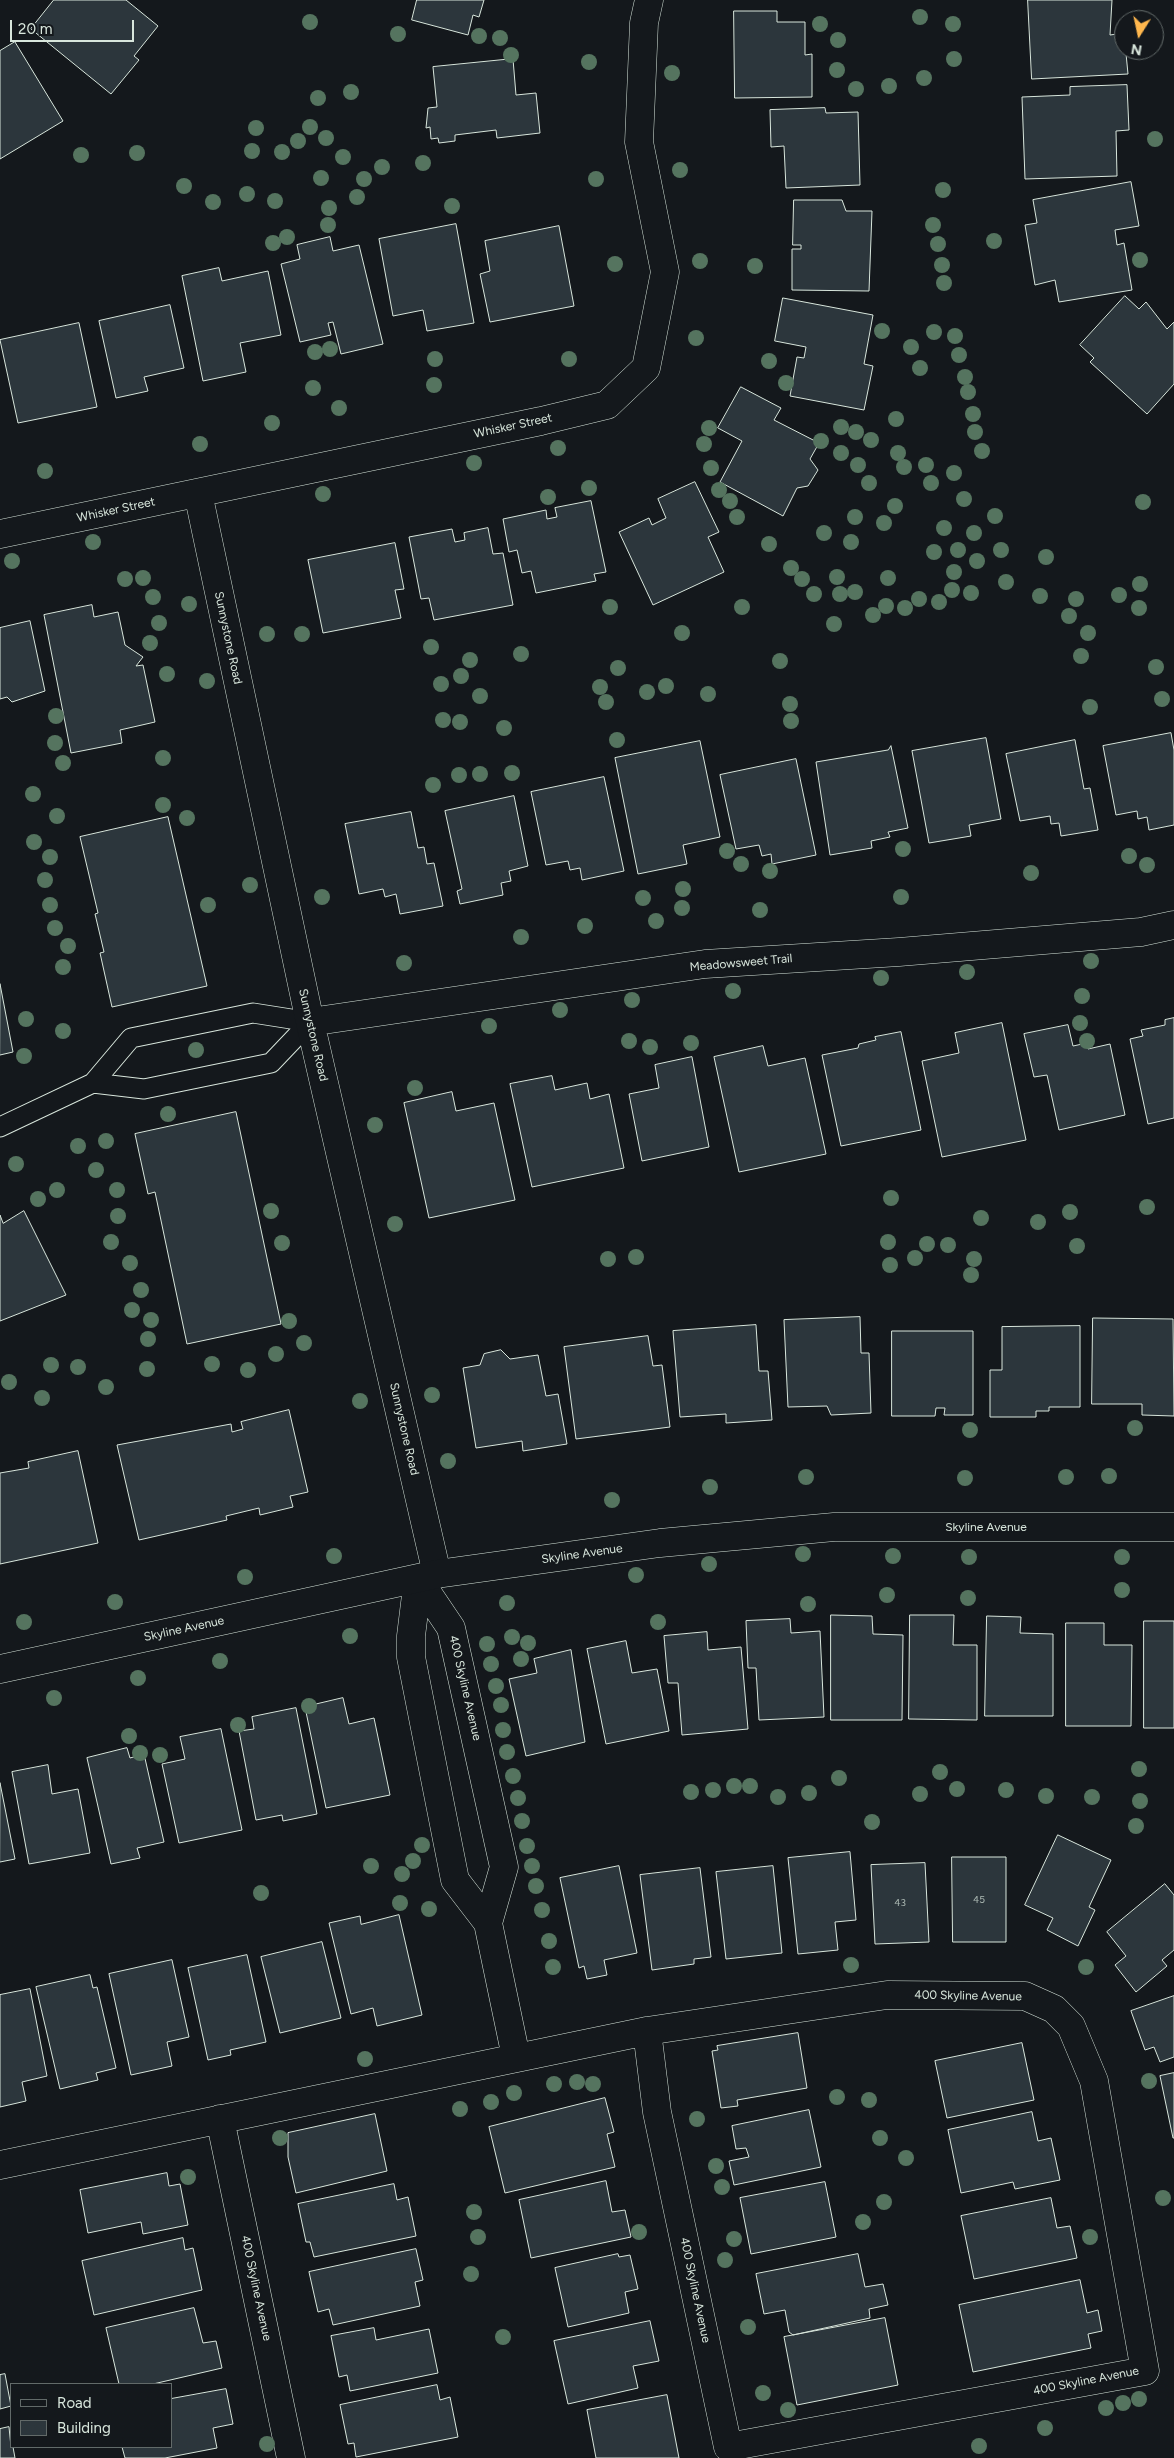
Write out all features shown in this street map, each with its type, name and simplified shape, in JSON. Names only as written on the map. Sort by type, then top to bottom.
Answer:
[{"type":"street","name":"Whisker Street","points":[[0,534],[541,421],[607,405],[646,368],[665,272],[639,142],[644,23],[649,0]]},
{"type":"street","name":"Sunnystone Road","points":[[198,493],[428,1576]]},
{"type":"street","name":"Meadowsweet Trail","points":[[310,1022],[705,964],[899,952],[1131,933],[1174,925]]},
{"type":"street","name":"Skyline Avenue","points":[[0,1669],[428,1576],[660,1543],[834,1527],[1174,1527]]},
{"type":"street","name":"400 Skyline Avenue","points":[[428,1576],[411,1636],[411,1657],[455,1880],[488,1923],[516,2058]]},
{"type":"street","name":"400 Skyline Avenue","points":[[428,1576],[451,1628],[504,1867],[488,1923]]},
{"type":"street","name":"400 Skyline Avenue","points":[[0,2165],[647,2031],[886,1995],[1025,1996],[1054,2009],[1071,2026],[1094,2081],[1145,2371],[728,2447],[657,2112],[647,2031]]},
{"type":"street","name":"400 Skyline Avenue","points":[[220,2119],[291,2458]]},
{"type":"lane","points":[[0,1127],[92,1083],[130,1038],[253,1013],[310,1022]]},
{"type":"lane","points":[[92,1083],[144,1089],[271,1063],[310,1022]]},
{"type":"building","points":[[54,0],[126,0],[158,26],[134,56],[139,60],[111,94],[31,29]]},
{"type":"building","points":[[417,0],[484,0],[479,17],[473,15],[468,35],[412,20]]},
{"type":"building","points":[[1028,0],[1112,0],[1110,35],[1114,34],[1114,60],[1127,60],[1128,74],[1032,79]]},
{"type":"building","points":[[734,11],[777,11],[777,22],[805,22],[805,55],[812,54],[812,97],[735,98]]},
{"type":"building","points":[[15,42],[63,121],[0,159],[0,51]]},
{"type":"building","points":[[513,59],[516,95],[536,93],[540,133],[497,138],[496,130],[455,135],[455,141],[439,143],[438,138],[431,139],[430,127],[426,128],[428,108],[437,107],[433,67]]},
{"type":"building","points":[[1127,85],[1129,130],[1116,131],[1117,176],[1025,179],[1022,97],[1070,95],[1070,87]]},
{"type":"building","points":[[825,108],[826,113],[858,112],[860,185],[786,188],[784,146],[771,147],[770,110]]},
{"type":"building","points":[[1131,182],[1139,226],[1115,230],[1117,245],[1124,243],[1132,290],[1059,302],[1055,280],[1035,285],[1025,225],[1037,223],[1033,200]]},
{"type":"building","points":[[794,200],[842,200],[846,211],[872,211],[869,291],[792,290],[792,249],[801,249],[801,245],[793,245]]},
{"type":"building","points":[[456,224],[474,323],[427,331],[423,310],[393,316],[379,239]]},
{"type":"building","points":[[559,226],[574,306],[490,322],[480,274],[490,271],[485,241]]},
{"type":"building","points":[[330,237],[333,251],[359,245],[383,344],[341,354],[333,322],[328,323],[331,335],[300,342],[281,264],[300,259],[297,245]]},
{"type":"building","points":[[219,268],[222,281],[268,271],[281,335],[240,343],[246,372],[203,381],[182,276]]},
{"type":"building","points":[[1125,296],[1139,309],[1146,302],[1167,329],[1174,322],[1174,384],[1147,414],[1090,362],[1094,358],[1080,345]]},
{"type":"building","points":[[783,298],[873,315],[864,364],[873,366],[864,410],[790,396],[797,357],[804,358],[806,347],[775,341]]},
{"type":"building","points":[[170,305],[184,368],[144,377],[148,391],[116,398],[99,321]]},
{"type":"building","points":[[79,323],[97,407],[18,423],[0,340]]},
{"type":"building","points":[[741,387],[781,408],[774,420],[819,443],[810,459],[818,470],[808,486],[797,488],[783,516],[720,482],[742,441],[718,428]]},
{"type":"building","points":[[695,482],[719,532],[708,537],[724,572],[653,605],[619,532],[649,518],[652,525],[666,518],[658,499]]},
{"type":"building","points":[[591,501],[606,572],[594,574],[596,581],[536,593],[531,571],[522,573],[517,550],[509,552],[503,519],[546,510],[547,519],[557,517],[555,508]]},
{"type":"building","points":[[488,528],[493,554],[503,553],[513,605],[434,620],[429,598],[421,599],[409,537],[452,529],[455,542],[465,540],[464,533]]},
{"type":"building","points":[[395,543],[404,589],[395,590],[401,618],[323,633],[308,560]]},
{"type":"building","points":[[92,605],[94,617],[118,612],[125,645],[143,657],[136,666],[143,665],[155,722],[120,730],[122,743],[71,753],[44,615]]},
{"type":"building","points":[[30,621],[45,691],[12,702],[7,697],[0,699],[0,628]]},
{"type":"building","points":[[1171,733],[1174,750],[1174,825],[1149,830],[1147,817],[1138,819],[1137,811],[1116,815],[1103,746]]},
{"type":"building","points":[[986,738],[1001,819],[969,825],[971,836],[929,843],[912,751]]},
{"type":"building","points":[[1075,740],[1084,789],[1090,788],[1098,830],[1061,836],[1059,823],[1051,824],[1050,816],[1020,821],[1006,754]]},
{"type":"building","points":[[700,741],[720,837],[683,845],[687,864],[638,874],[615,758]]},
{"type":"building","points":[[891,746],[908,828],[888,832],[890,837],[871,841],[872,848],[830,855],[816,762],[888,750]]},
{"type":"building","points":[[796,759],[816,855],[772,864],[771,854],[762,856],[759,845],[736,849],[720,775]]},
{"type":"building","points":[[604,777],[624,871],[582,880],[580,868],[570,870],[568,861],[546,865],[531,792]]},
{"type":"building","points":[[514,796],[528,866],[509,871],[511,881],[501,883],[503,895],[460,904],[457,891],[462,889],[445,811]]},
{"type":"building","points":[[411,812],[418,848],[424,847],[427,864],[434,863],[443,906],[400,914],[396,894],[385,897],[383,889],[359,894],[345,824]]},
{"type":"building","points":[[168,817],[207,986],[112,1007],[100,953],[104,952],[95,914],[98,913],[80,837]]},
{"type":"building","points":[[0,984],[13,1052],[0,1055]]},
{"type":"building","points":[[1174,1018],[1174,1118],[1148,1124],[1130,1039],[1143,1036],[1141,1030],[1165,1025],[1165,1020]]},
{"type":"building","points":[[1002,1023],[1026,1140],[942,1157],[922,1061],[959,1053],[955,1033]]},
{"type":"building","points":[[1068,1025],[1073,1046],[1087,1043],[1088,1049],[1110,1044],[1125,1115],[1059,1130],[1047,1075],[1034,1077],[1024,1034]]},
{"type":"building","points":[[901,1032],[921,1130],[841,1146],[822,1055],[858,1048],[859,1044],[876,1040],[875,1037]]},
{"type":"building","points":[[763,1046],[768,1066],[805,1058],[826,1154],[739,1172],[714,1057]]},
{"type":"building","points":[[692,1057],[709,1147],[642,1161],[629,1094],[659,1088],[655,1065]]},
{"type":"building","points":[[552,1076],[555,1090],[587,1083],[590,1099],[609,1094],[624,1168],[532,1187],[510,1084]]},
{"type":"building","points":[[452,1092],[456,1111],[494,1103],[515,1200],[429,1218],[404,1103]]},
{"type":"building","points":[[236,1112],[281,1324],[187,1344],[155,1192],[148,1194],[135,1134]]},
{"type":"building","points":[[24,1211],[66,1295],[0,1321],[0,1215],[3,1223]]},
{"type":"building","points":[[860,1317],[861,1353],[869,1353],[871,1413],[831,1415],[827,1406],[788,1407],[784,1320]]},
{"type":"building","points":[[1093,1318],[1173,1319],[1174,1416],[1142,1415],[1142,1404],[1092,1404]]},
{"type":"building","points":[[756,1325],[759,1371],[768,1371],[772,1420],[726,1423],[726,1414],[680,1417],[673,1331]]},
{"type":"building","points":[[1080,1326],[1080,1407],[1049,1407],[1049,1411],[1036,1411],[1036,1417],[990,1417],[990,1370],[1002,1370],[1002,1327]]},
{"type":"building","points":[[892,1331],[973,1331],[973,1415],[944,1415],[945,1408],[936,1408],[935,1416],[892,1416]]},
{"type":"building","points":[[648,1336],[653,1366],[662,1365],[670,1427],[576,1439],[564,1347]]},
{"type":"building","points":[[501,1350],[510,1359],[538,1355],[546,1396],[558,1394],[567,1444],[523,1451],[522,1441],[476,1448],[463,1368],[480,1365],[484,1354]]},
{"type":"building","points":[[289,1410],[308,1492],[290,1496],[293,1507],[260,1515],[259,1508],[226,1516],[227,1520],[139,1540],[117,1445],[231,1424],[232,1432],[243,1429],[241,1422]]},
{"type":"building","points":[[78,1451],[98,1543],[0,1564],[0,1473],[29,1468],[28,1462]]},
{"type":"building","points":[[831,1615],[872,1616],[873,1634],[903,1635],[902,1720],[831,1720]]},
{"type":"building","points":[[910,1615],[954,1615],[953,1645],[977,1645],[977,1720],[909,1719]]},
{"type":"building","points":[[987,1616],[1021,1617],[1020,1633],[1053,1634],[1053,1716],[985,1716]]},
{"type":"building","points":[[790,1619],[791,1633],[820,1631],[824,1717],[759,1720],[756,1668],[748,1668],[746,1621]]},
{"type":"building","points":[[1144,1621],[1174,1621],[1174,1728],[1144,1728]]},
{"type":"building","points":[[1066,1623],[1104,1623],[1104,1645],[1132,1645],[1131,1726],[1066,1726]]},
{"type":"building","points":[[707,1632],[708,1650],[741,1647],[748,1729],[682,1735],[678,1683],[668,1683],[664,1636]]},
{"type":"building","points":[[626,1641],[632,1673],[657,1669],[669,1731],[606,1744],[587,1649]]},
{"type":"building","points":[[571,1650],[585,1742],[526,1756],[509,1679],[537,1673],[534,1659]]},
{"type":"building","points":[[343,1698],[349,1724],[374,1718],[390,1795],[326,1808],[305,1707]]},
{"type":"building","points":[[296,1708],[317,1814],[283,1821],[282,1815],[256,1820],[239,1731],[254,1729],[252,1717]]},
{"type":"building","points":[[221,1729],[242,1830],[179,1843],[162,1764],[185,1759],[180,1737]]},
{"type":"building","points":[[127,1748],[130,1758],[144,1754],[164,1842],[137,1848],[140,1858],[111,1864],[87,1758]]},
{"type":"building","points":[[48,1765],[52,1794],[78,1789],[90,1853],[29,1864],[12,1772]]},
{"type":"building","points":[[0,1783],[15,1859],[0,1862]]},
{"type":"building","points":[[1058,1835],[1111,1860],[1089,1907],[1095,1910],[1078,1946],[1047,1930],[1053,1918],[1025,1905]]},
{"type":"building","points":[[850,1852],[856,1920],[835,1922],[838,1950],[798,1954],[788,1858]]},
{"type":"building","points":[[952,1857],[1006,1857],[1006,1942],[953,1942]]},
{"type":"building","points":[[925,1863],[929,1942],[875,1944],[871,1865]]},
{"type":"building","points":[[619,1866],[637,1953],[604,1960],[607,1975],[587,1979],[584,1966],[579,1968],[560,1878]]},
{"type":"building","points":[[773,1866],[782,1953],[726,1959],[716,1872]]},
{"type":"building","points":[[700,1868],[711,1957],[694,1959],[694,1964],[652,1970],[640,1875]]},
{"type":"building","points":[[1165,1884],[1174,1895],[1174,1950],[1162,1960],[1167,1966],[1136,1992],[1115,1965],[1126,1956],[1107,1932]]},
{"type":"building","points":[[399,1915],[422,2015],[377,2026],[373,2008],[351,2014],[329,1923],[360,1916],[361,1924]]},
{"type":"building","points":[[322,1942],[341,2018],[280,2033],[261,1957]]},
{"type":"building","points":[[247,1955],[266,2042],[230,2050],[231,2055],[208,2060],[188,1968]]},
{"type":"building","points":[[172,1960],[189,2037],[167,2042],[172,2066],[131,2075],[109,1974]]},
{"type":"building","points":[[90,1975],[93,1988],[97,1987],[116,2068],[96,2073],[98,2080],[60,2089],[36,1987]]},
{"type":"building","points":[[30,1989],[47,2076],[22,2082],[26,2101],[0,2107],[0,1995]]},
{"type":"building","points":[[1174,1996],[1174,2057],[1160,2062],[1154,2047],[1145,2050],[1131,2011]]},
{"type":"building","points":[[798,2033],[807,2088],[737,2100],[738,2106],[721,2108],[712,2051],[718,2050],[717,2046]]},
{"type":"building","points":[[1022,2043],[1034,2100],[947,2118],[935,2061]]},
{"type":"building","points":[[1174,2073],[1174,2138],[1173,2138],[1160,2076]]},
{"type":"building","points":[[605,2098],[614,2132],[607,2134],[615,2167],[505,2193],[489,2127]]},
{"type":"building","points":[[809,2110],[821,2167],[734,2185],[729,2161],[749,2157],[746,2148],[736,2149],[732,2126]]},
{"type":"building","points":[[1032,2112],[1038,2141],[1051,2138],[1060,2180],[1015,2189],[1013,2182],[961,2193],[948,2130]]},
{"type":"building","points":[[375,2114],[387,2171],[296,2193],[288,2157],[288,2133]]},
{"type":"building","points":[[167,2173],[169,2186],[180,2184],[188,2225],[143,2234],[141,2222],[88,2233],[80,2190]]},
{"type":"building","points":[[606,2181],[612,2212],[625,2210],[631,2237],[531,2258],[519,2200]]},
{"type":"building","points":[[825,2182],[836,2237],[751,2254],[740,2198]]},
{"type":"building","points":[[394,2184],[397,2200],[408,2197],[416,2236],[314,2257],[310,2242],[306,2242],[298,2204]]},
{"type":"building","points":[[1051,2198],[1057,2228],[1070,2226],[1077,2258],[974,2279],[961,2216]]},
{"type":"building","points":[[183,2238],[185,2250],[193,2248],[202,2290],[94,2315],[82,2261]]},
{"type":"building","points":[[416,2249],[423,2280],[415,2282],[420,2306],[333,2325],[329,2309],[318,2312],[309,2272]]},
{"type":"building","points":[[618,2254],[619,2257],[630,2255],[638,2289],[625,2292],[629,2313],[568,2327],[555,2268]]},
{"type":"building","points":[[858,2254],[865,2287],[883,2284],[888,2305],[869,2309],[870,2318],[793,2335],[789,2332],[785,2310],[764,2314],[756,2274]]},
{"type":"building","points":[[1080,2280],[1087,2313],[1098,2310],[1102,2331],[1088,2334],[1091,2348],[973,2372],[959,2305]]},
{"type":"building","points":[[194,2308],[203,2343],[216,2341],[222,2368],[157,2383],[119,2383],[106,2328]]},
{"type":"building","points":[[885,2318],[898,2385],[797,2405],[784,2337]]},
{"type":"building","points":[[650,2321],[659,2361],[633,2366],[638,2388],[568,2404],[554,2341]]},
{"type":"building","points":[[374,2328],[376,2340],[429,2329],[438,2373],[350,2391],[347,2375],[339,2377],[331,2336]]},
{"type":"building","points":[[5,2374],[10,2406],[0,2409],[0,2375]]},
{"type":"building","points":[[437,2385],[440,2400],[450,2397],[458,2437],[356,2457],[354,2443],[348,2444],[340,2405]]},
{"type":"building","points":[[226,2389],[233,2424],[213,2428],[217,2448],[165,2458],[125,2458],[122,2448],[172,2448],[172,2399]]},
{"type":"building","points":[[667,2395],[679,2458],[596,2458],[587,2410]]},
{"type":"building","points":[[9,2427],[10,2448],[13,2448],[15,2458],[0,2458],[0,2429]]}]
